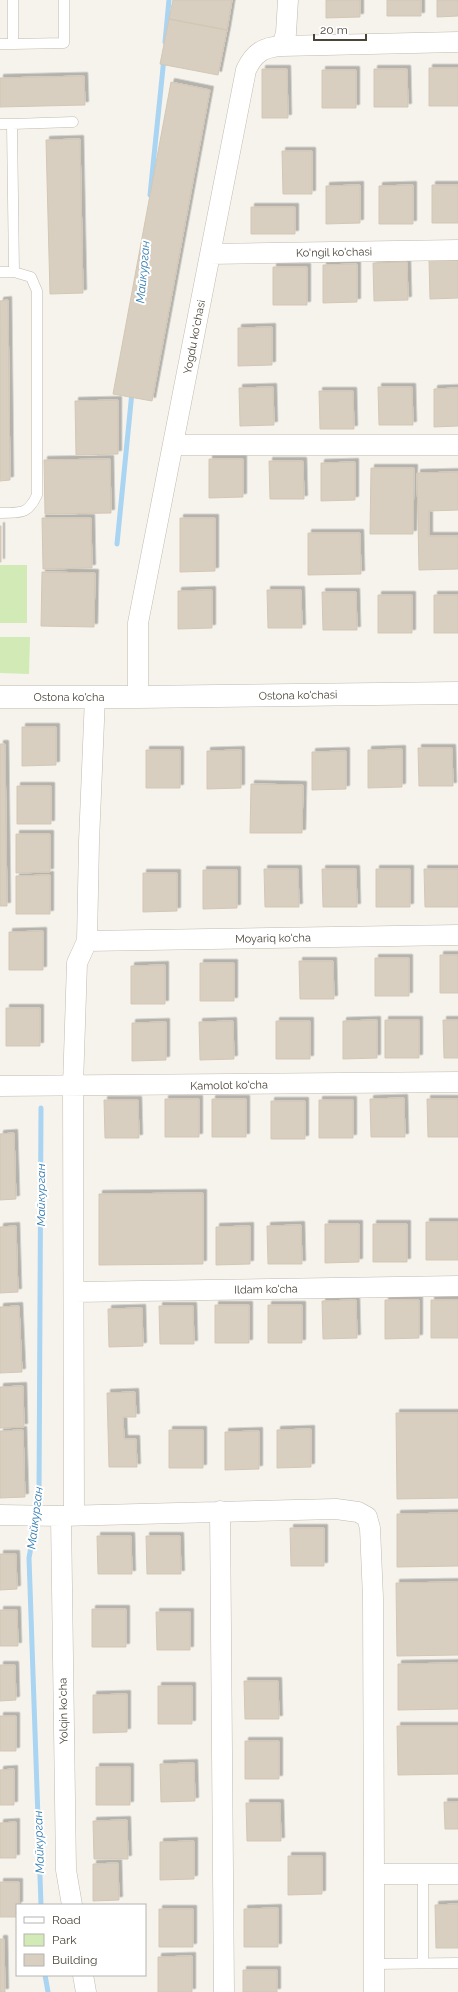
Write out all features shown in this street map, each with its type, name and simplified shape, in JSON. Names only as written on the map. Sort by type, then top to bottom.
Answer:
[{"type":"street","points":[[282,46],[286,33],[288,0]]},
{"type":"street","name":"Yogdu ko'chasi","points":[[138,697],[138,623],[246,70],[252,58],[261,51],[271,47],[458,42]]},
{"type":"street","name":"Ko'ngil ko'chasi","points":[[210,254],[458,250]]},
{"type":"street","points":[[174,444],[458,445]]},
{"type":"street","name":"Ostona ko'chasi","points":[[138,697],[458,693]]},
{"type":"street","name":"Ostona ko'cha","points":[[0,696],[138,697]]},
{"type":"street","points":[[88,941],[89,842],[95,697]]},
{"type":"street","name":"Moyariq ko'cha","points":[[88,941],[458,935]]},
{"type":"street","name":"Yolqin ko'cha","points":[[72,1904],[66,1870],[67,1516],[75,1292],[68,1086],[77,963],[88,941]]},
{"type":"street","name":"Kamolot ko'cha","points":[[0,1086],[33,1087],[458,1082]]},
{"type":"street","name":"Ildam ko'cha","points":[[75,1292],[458,1286]]},
{"type":"street","points":[[7,1515],[67,1516],[336,1509],[358,1512],[367,1517],[370,1528],[373,1598],[374,1992]]},
{"type":"street","points":[[220,1511],[224,1992]]},
{"type":"street","points":[[374,1874],[458,1874]]},
{"type":"street","points":[[83,1976],[86,1992]]},
{"type":"lane","points":[[13,0],[13,44]]},
{"type":"lane","points":[[0,44],[64,43],[64,0]]},
{"type":"lane","points":[[0,124],[73,122]]},
{"type":"lane","points":[[12,124],[14,272]]},
{"type":"lane","points":[[0,272],[14,272],[31,277],[37,291],[37,495],[31,507],[23,512],[0,513]]},
{"type":"lane","points":[[423,1874],[423,1963]]},
{"type":"lane","points":[[374,1964],[458,1963]]},
{"type":"green space","points":[[0,565],[27,565],[27,623],[0,623]]},
{"type":"green space","points":[[0,637],[30,637],[29,674],[0,673]]},
{"type":"building","points":[[173,0],[232,0],[227,30],[169,19]]},
{"type":"building","points":[[326,0],[360,0],[360,17],[326,18]]},
{"type":"building","points":[[387,0],[421,0],[421,16],[387,16]]},
{"type":"building","points":[[437,0],[458,0],[458,16],[437,17]]},
{"type":"building","points":[[169,19],[227,30],[218,75],[160,64]]},
{"type":"building","points":[[429,68],[458,68],[458,106],[429,106]]},
{"type":"building","points":[[262,69],[287,69],[288,118],[262,118]]},
{"type":"building","points":[[374,69],[407,69],[408,107],[374,107]]},
{"type":"building","points":[[322,70],[356,70],[356,108],[322,108]]},
{"type":"building","points":[[84,76],[85,105],[0,107],[0,78]]},
{"type":"building","points":[[171,82],[210,90],[152,401],[113,394]]},
{"type":"building","points":[[80,139],[83,293],[50,294],[46,140]]},
{"type":"building","points":[[282,151],[312,151],[312,194],[283,194]]},
{"type":"building","points":[[360,185],[360,223],[326,224],[326,186]]},
{"type":"building","points":[[413,185],[413,224],[379,224],[379,186]]},
{"type":"building","points":[[432,185],[458,185],[458,223],[432,223]]},
{"type":"building","points":[[251,207],[295,207],[295,234],[251,234]]},
{"type":"building","points":[[429,260],[458,260],[458,298],[430,299]]},
{"type":"building","points":[[407,262],[408,300],[374,301],[373,263]]},
{"type":"building","points":[[357,264],[357,302],[323,303],[323,265]]},
{"type":"building","points":[[273,267],[307,267],[307,305],[273,305]]},
{"type":"building","points":[[8,300],[10,480],[0,481],[0,301]]},
{"type":"building","points":[[272,327],[272,365],[238,366],[238,328]]},
{"type":"building","points":[[273,387],[274,425],[240,426],[239,388]]},
{"type":"building","points":[[378,387],[412,387],[413,425],[379,425]]},
{"type":"building","points":[[458,388],[458,426],[434,427],[434,389]]},
{"type":"building","points":[[319,391],[353,391],[354,429],[320,429]]},
{"type":"building","points":[[118,400],[118,454],[76,455],[75,401]]},
{"type":"building","points":[[110,459],[111,513],[45,514],[44,460]]},
{"type":"building","points":[[209,459],[243,459],[243,497],[209,498]]},
{"type":"building","points":[[269,461],[303,461],[304,499],[270,499]]},
{"type":"building","points":[[355,462],[355,500],[321,501],[321,463]]},
{"type":"building","points":[[371,468],[414,468],[413,534],[370,534]]},
{"type":"building","points":[[458,472],[458,510],[429,511],[429,536],[458,536],[458,569],[419,570],[417,473]]},
{"type":"building","points":[[42,518],[91,518],[92,568],[43,569]]},
{"type":"building","points":[[180,518],[215,518],[215,571],[180,572]]},
{"type":"building","points":[[1,526],[1,562],[0,562]]},
{"type":"building","points":[[308,533],[360,533],[361,574],[308,575]]},
{"type":"building","points":[[42,572],[95,573],[94,627],[41,626]]},
{"type":"building","points":[[212,590],[212,628],[178,629],[178,591]]},
{"type":"building","points":[[267,590],[301,590],[302,628],[268,628]]},
{"type":"building","points":[[322,592],[356,592],[357,630],[323,630]]},
{"type":"building","points":[[378,595],[412,595],[412,633],[378,633]]},
{"type":"building","points":[[434,595],[458,595],[458,633],[434,633]]},
{"type":"building","points":[[22,727],[56,727],[56,765],[22,766]]},
{"type":"building","points":[[0,744],[5,744],[7,906],[0,906]]},
{"type":"building","points":[[418,748],[452,748],[453,786],[419,786]]},
{"type":"building","points":[[402,749],[402,787],[368,788],[368,750]]},
{"type":"building","points":[[146,750],[180,750],[180,788],[146,788]]},
{"type":"building","points":[[241,750],[241,788],[207,789],[207,751]]},
{"type":"building","points":[[346,751],[346,789],[312,790],[312,752]]},
{"type":"building","points":[[251,784],[303,785],[302,833],[250,833]]},
{"type":"building","points":[[17,786],[51,786],[51,824],[17,824]]},
{"type":"building","points":[[16,834],[50,834],[50,872],[16,873]]},
{"type":"building","points":[[264,869],[298,869],[299,907],[265,907]]},
{"type":"building","points":[[322,869],[356,869],[357,907],[323,907]]},
{"type":"building","points":[[376,869],[410,869],[410,907],[376,907]]},
{"type":"building","points":[[424,869],[458,869],[458,907],[425,907]]},
{"type":"building","points":[[203,870],[237,870],[237,908],[203,909]]},
{"type":"building","points":[[143,873],[177,873],[177,911],[143,912]]},
{"type":"building","points":[[50,875],[50,914],[16,914],[16,876]]},
{"type":"building","points":[[43,931],[43,970],[9,970],[9,932]]},
{"type":"building","points":[[440,955],[458,955],[458,993],[440,993]]},
{"type":"building","points":[[375,958],[409,958],[409,996],[375,996]]},
{"type":"building","points":[[299,961],[333,961],[334,999],[300,999]]},
{"type":"building","points":[[200,963],[234,963],[234,1001],[200,1001]]},
{"type":"building","points":[[165,965],[165,1004],[131,1004],[131,966]]},
{"type":"building","points":[[6,1008],[40,1008],[40,1046],[6,1046]]},
{"type":"building","points":[[377,1020],[377,1058],[343,1059],[343,1021]]},
{"type":"building","points":[[385,1020],[419,1020],[419,1058],[385,1058]]},
{"type":"building","points":[[443,1020],[458,1020],[458,1058],[444,1058]]},
{"type":"building","points":[[233,1021],[234,1059],[200,1060],[199,1022]]},
{"type":"building","points":[[276,1021],[310,1021],[310,1059],[276,1059]]},
{"type":"building","points":[[166,1022],[166,1060],[132,1061],[132,1023]]},
{"type":"building","points":[[404,1098],[405,1137],[371,1137],[370,1099]]},
{"type":"building","points":[[165,1099],[199,1099],[199,1137],[165,1137]]},
{"type":"building","points":[[212,1099],[246,1099],[246,1137],[212,1137]]},
{"type":"building","points":[[427,1099],[458,1099],[458,1137],[428,1137]]},
{"type":"building","points":[[104,1100],[138,1100],[139,1138],[105,1138]]},
{"type":"building","points":[[319,1100],[353,1100],[353,1138],[319,1138]]},
{"type":"building","points":[[271,1101],[305,1101],[305,1139],[271,1139]]},
{"type":"building","points":[[14,1133],[16,1199],[0,1200],[0,1134]]},
{"type":"building","points":[[203,1193],[203,1264],[99,1265],[99,1194]]},
{"type":"building","points":[[426,1222],[458,1222],[458,1260],[426,1260]]},
{"type":"building","points":[[325,1224],[359,1224],[359,1262],[325,1263]]},
{"type":"building","points":[[373,1224],[407,1224],[407,1262],[373,1262]]},
{"type":"building","points":[[301,1225],[302,1264],[268,1264],[267,1226]]},
{"type":"building","points":[[16,1226],[18,1292],[0,1293],[0,1227]]},
{"type":"building","points":[[250,1226],[250,1264],[216,1265],[216,1227]]},
{"type":"building","points":[[356,1300],[357,1338],[323,1339],[322,1301]]},
{"type":"building","points":[[385,1300],[419,1300],[419,1338],[385,1339]]},
{"type":"building","points":[[431,1300],[458,1300],[458,1338],[431,1338]]},
{"type":"building","points":[[215,1305],[249,1305],[249,1343],[215,1343]]},
{"type":"building","points":[[268,1305],[302,1305],[302,1343],[268,1343]]},
{"type":"building","points":[[19,1306],[22,1372],[0,1373],[0,1307]]},
{"type":"building","points":[[159,1306],[193,1306],[194,1344],[160,1344]]},
{"type":"building","points":[[142,1308],[143,1346],[109,1347],[108,1309]]},
{"type":"building","points":[[23,1386],[24,1427],[0,1428],[0,1387]]},
{"type":"building","points":[[135,1392],[136,1417],[123,1417],[124,1439],[136,1439],[137,1467],[109,1467],[107,1393]]},
{"type":"building","points":[[396,1413],[458,1413],[458,1498],[397,1499]]},
{"type":"building","points":[[311,1429],[311,1467],[277,1468],[277,1430]]},
{"type":"building","points":[[23,1430],[25,1497],[0,1498],[0,1431]]},
{"type":"building","points":[[169,1430],[203,1430],[203,1468],[169,1468]]},
{"type":"building","points":[[259,1431],[259,1469],[225,1470],[225,1432]]},
{"type":"building","points":[[458,1513],[458,1566],[397,1567],[397,1514]]},
{"type":"building","points":[[290,1528],[324,1528],[324,1566],[291,1566]]},
{"type":"building","points":[[97,1536],[131,1536],[132,1574],[98,1574]]},
{"type":"building","points":[[146,1536],[180,1536],[181,1574],[147,1574]]},
{"type":"building","points":[[0,1554],[16,1554],[17,1589],[0,1590]]},
{"type":"building","points":[[458,1582],[458,1655],[397,1656],[396,1583]]},
{"type":"building","points":[[92,1609],[126,1609],[126,1647],[92,1647]]},
{"type":"building","points":[[0,1610],[17,1610],[18,1646],[0,1646]]},
{"type":"building","points":[[156,1612],[190,1612],[190,1650],[157,1650]]},
{"type":"building","points":[[458,1663],[458,1709],[398,1710],[398,1664]]},
{"type":"building","points":[[0,1665],[15,1665],[16,1700],[0,1701]]},
{"type":"building","points":[[244,1681],[278,1681],[279,1719],[245,1719]]},
{"type":"building","points":[[158,1686],[192,1686],[192,1724],[158,1724]]},
{"type":"building","points":[[127,1694],[127,1732],[93,1733],[93,1695]]},
{"type":"building","points":[[0,1716],[16,1716],[16,1751],[0,1751]]},
{"type":"building","points":[[397,1726],[458,1726],[458,1774],[398,1775]]},
{"type":"building","points":[[245,1741],[279,1741],[279,1779],[245,1779]]},
{"type":"building","points":[[194,1763],[195,1801],[161,1802],[160,1764]]},
{"type":"building","points":[[96,1767],[130,1767],[130,1805],[96,1805]]},
{"type":"building","points":[[14,1769],[14,1805],[0,1805],[0,1770]]},
{"type":"building","points":[[444,1802],[458,1802],[458,1829],[445,1829]]},
{"type":"building","points":[[246,1803],[280,1803],[281,1841],[247,1841]]},
{"type":"building","points":[[127,1820],[128,1859],[94,1859],[93,1821]]},
{"type":"building","points":[[16,1822],[16,1858],[0,1858],[0,1823]]},
{"type":"building","points":[[194,1841],[194,1879],[160,1880],[160,1842]]},
{"type":"building","points":[[288,1856],[322,1856],[322,1894],[288,1895]]},
{"type":"building","points":[[118,1863],[119,1900],[93,1901],[93,1864]]},
{"type":"building","points":[[0,1882],[19,1882],[19,1904],[16,1904],[16,1917],[0,1917]]},
{"type":"building","points":[[458,1904],[458,1948],[436,1948],[435,1905]]},
{"type":"building","points":[[278,1908],[278,1947],[244,1947],[244,1909]]},
{"type":"building","points":[[159,1909],[193,1909],[193,1947],[159,1947]]},
{"type":"building","points":[[0,1939],[4,1939],[5,1992],[0,1992]]},
{"type":"building","points":[[192,1956],[192,1992],[158,1992],[158,1957]]},
{"type":"building","points":[[243,1970],[277,1970],[277,1992],[243,1992]]},
{"type":"waterway","name":"Майкурган","points":[[165,42],[169,0]]},
{"type":"waterway","name":"Майкурган","points":[[150,195],[164,58]]},
{"type":"waterway","name":"Майкурган","points":[[117,544],[132,392]]},
{"type":"waterway","name":"Майкурган","points":[[37,1511],[39,1497],[41,1108]]},
{"type":"waterway","name":"Майкурган","points":[[36,1519],[29,1558],[41,1904]]},
{"type":"waterway","name":"Майкурган","points":[[45,1976],[48,1992]]}]
